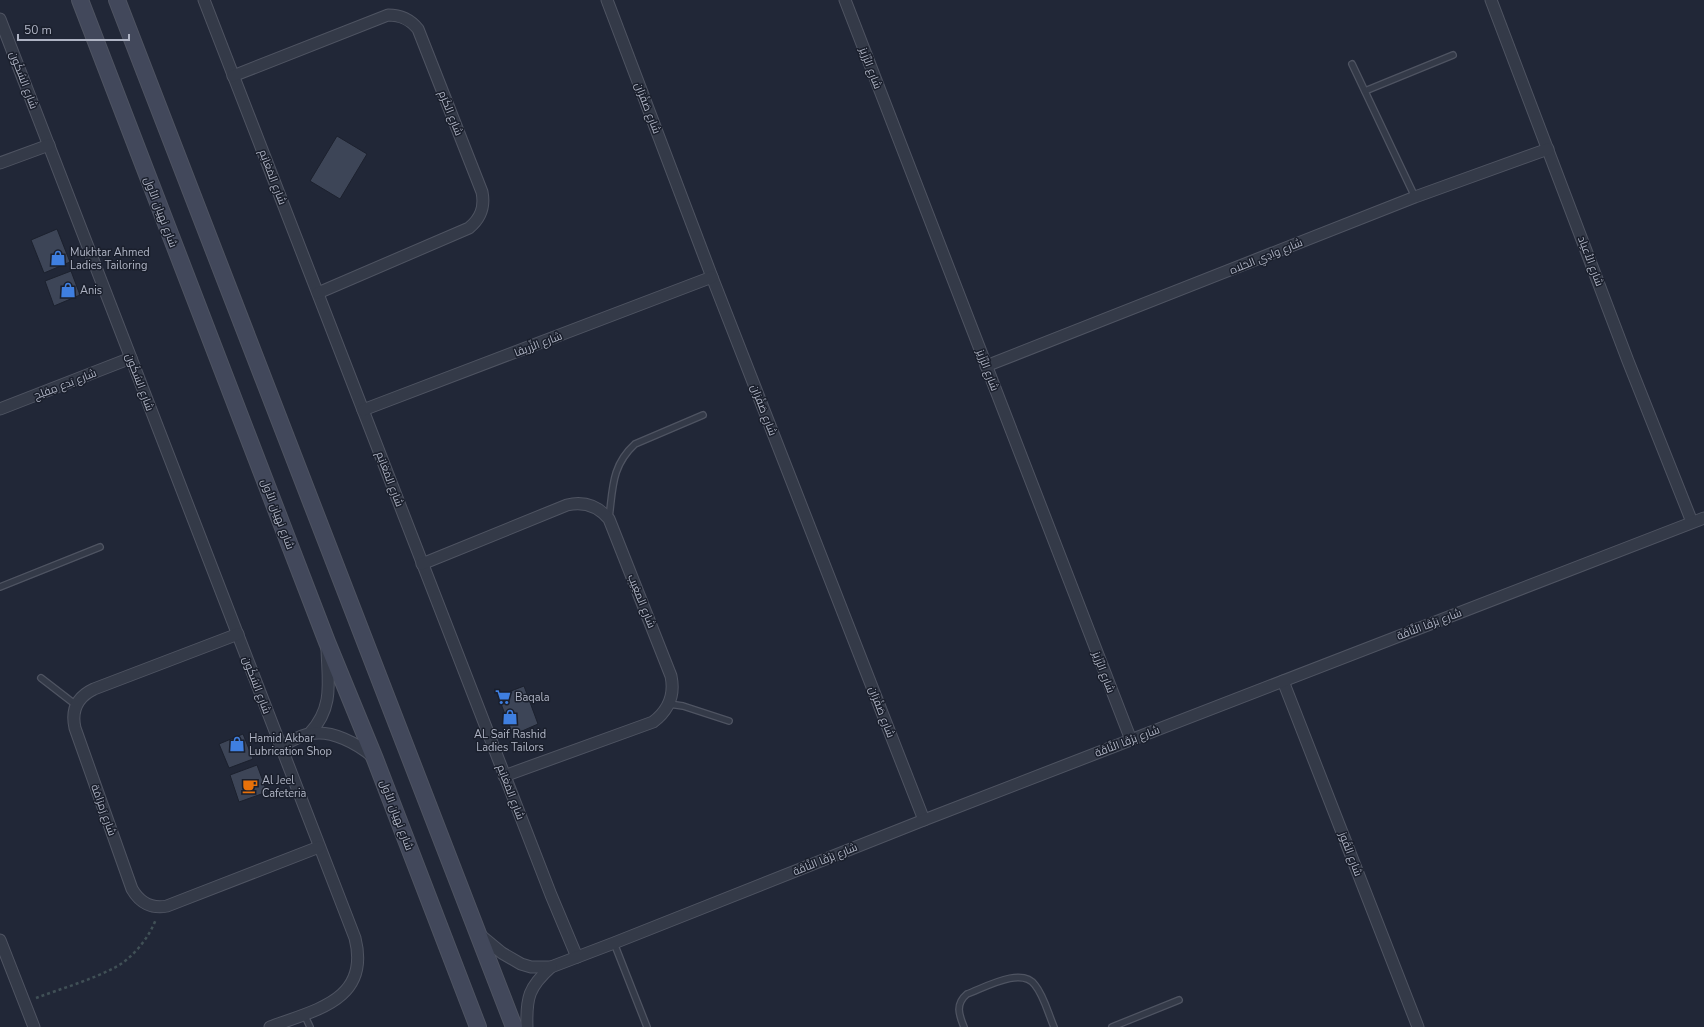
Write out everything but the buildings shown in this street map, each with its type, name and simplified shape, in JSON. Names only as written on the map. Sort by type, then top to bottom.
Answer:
[{"type":"main road","name":"شارع نهيان الأول","points":[[80,0],[327,642],[375,759],[478,1027]]},
{"type":"main road","points":[[117,0],[514,1027]]},
{"type":"street","name":"شارع المَغانِم","points":[[204,0],[504,776],[577,957]]},
{"type":"street","name":"شارع صَفْرَان","points":[[607,0],[712,277],[924,820]]},
{"type":"street","name":"شارع الرِّزَيز","points":[[845,0],[1131,740]]},
{"type":"street","name":"شارع الأعياد","points":[[1491,0],[1692,522]]},
{"type":"street","name":"شارع الكَرَم","points":[[233,76],[388,15],[402,16],[418,29],[482,192],[482,212],[474,224],[469,228],[318,293]]},
{"type":"street","name":"شارع السُكُون","points":[[0,20],[355,938],[357,948],[357,966],[350,984],[344,993],[328,1005],[271,1027]]},
{"type":"street","points":[[0,163],[49,145]]},
{"type":"street","name":"شارع وادِي الحَلاه","points":[[986,366],[1415,197],[1548,149]]},
{"type":"street","name":"شارع الزِّريقا","points":[[363,410],[712,277]]},
{"type":"street","name":"شارع بَدع مِفلِح","points":[[0,409],[131,358]]},
{"type":"street","points":[[422,564],[573,504],[592,506],[598,509],[609,519]]},
{"type":"street","name":"شارع بَرْقَا النَّاقَة","points":[[478,933],[502,953],[521,964],[531,967],[551,967],[614,944],[924,820],[1704,518]]},
{"type":"street","name":"شارع المغِيب","points":[[609,519],[671,676],[673,690],[669,704]]},
{"type":"street","points":[[76,705],[86,692],[238,634]]},
{"type":"street","points":[[281,746],[310,733],[319,724],[325,712],[328,700],[327,642]]},
{"type":"street","name":"شارع القُوز","points":[[1283,681],[1418,1027]]},
{"type":"street","points":[[504,776],[646,725],[660,717],[669,704]]},
{"type":"street","name":"شارع رَمرَامَة","points":[[76,705],[74,712],[75,728],[132,889],[140,901],[153,907],[160,907]]},
{"type":"street","points":[[310,733],[325,734],[345,740],[364,750],[375,759]]},
{"type":"street","points":[[160,907],[319,847]]},
{"type":"street","points":[[0,940],[34,1027]]},
{"type":"street","name":"شارع بَرْقَا النَّاقَة","points":[[527,1027],[526,1006],[529,993],[536,981],[551,967]]},
{"type":"lane","points":[[1365,91],[1453,54]]},
{"type":"lane","points":[[1352,64],[1415,197]]},
{"type":"lane","points":[[609,519],[615,473],[619,462],[626,452],[635,444],[703,415]]},
{"type":"lane","points":[[0,587],[100,547]]},
{"type":"lane","points":[[41,678],[76,705]]},
{"type":"lane","points":[[669,704],[683,706],[729,721]]},
{"type":"lane","points":[[614,944],[647,1027]]},
{"type":"lane","points":[[964,1027],[958,1009],[959,1003],[964,996],[1018,976],[1028,979],[1036,985],[1054,1027]]},
{"type":"lane","points":[[1112,1027],[1179,1000]]},
{"type":"lane","points":[[304,1014],[310,1027]]},
{"type":"path","points":[[24,1002],[115,968],[138,948],[155,922],[160,907]]},
{"type":"place","name":"Mukhtar Ahmed Ladies Tailoring","points":[[58,258]]},
{"type":"place","name":"Anis","points":[[68,290]]},
{"type":"place","name":"Baqala","points":[[503,697]]},
{"type":"place","name":"AL Saif Rashid Ladies Tailors","points":[[510,717]]},
{"type":"place","name":"Hamid Akbar Lubrication Shop","points":[[237,744]]},
{"type":"place","name":"Al Jeel Cafeteria","points":[[250,786]]}]
